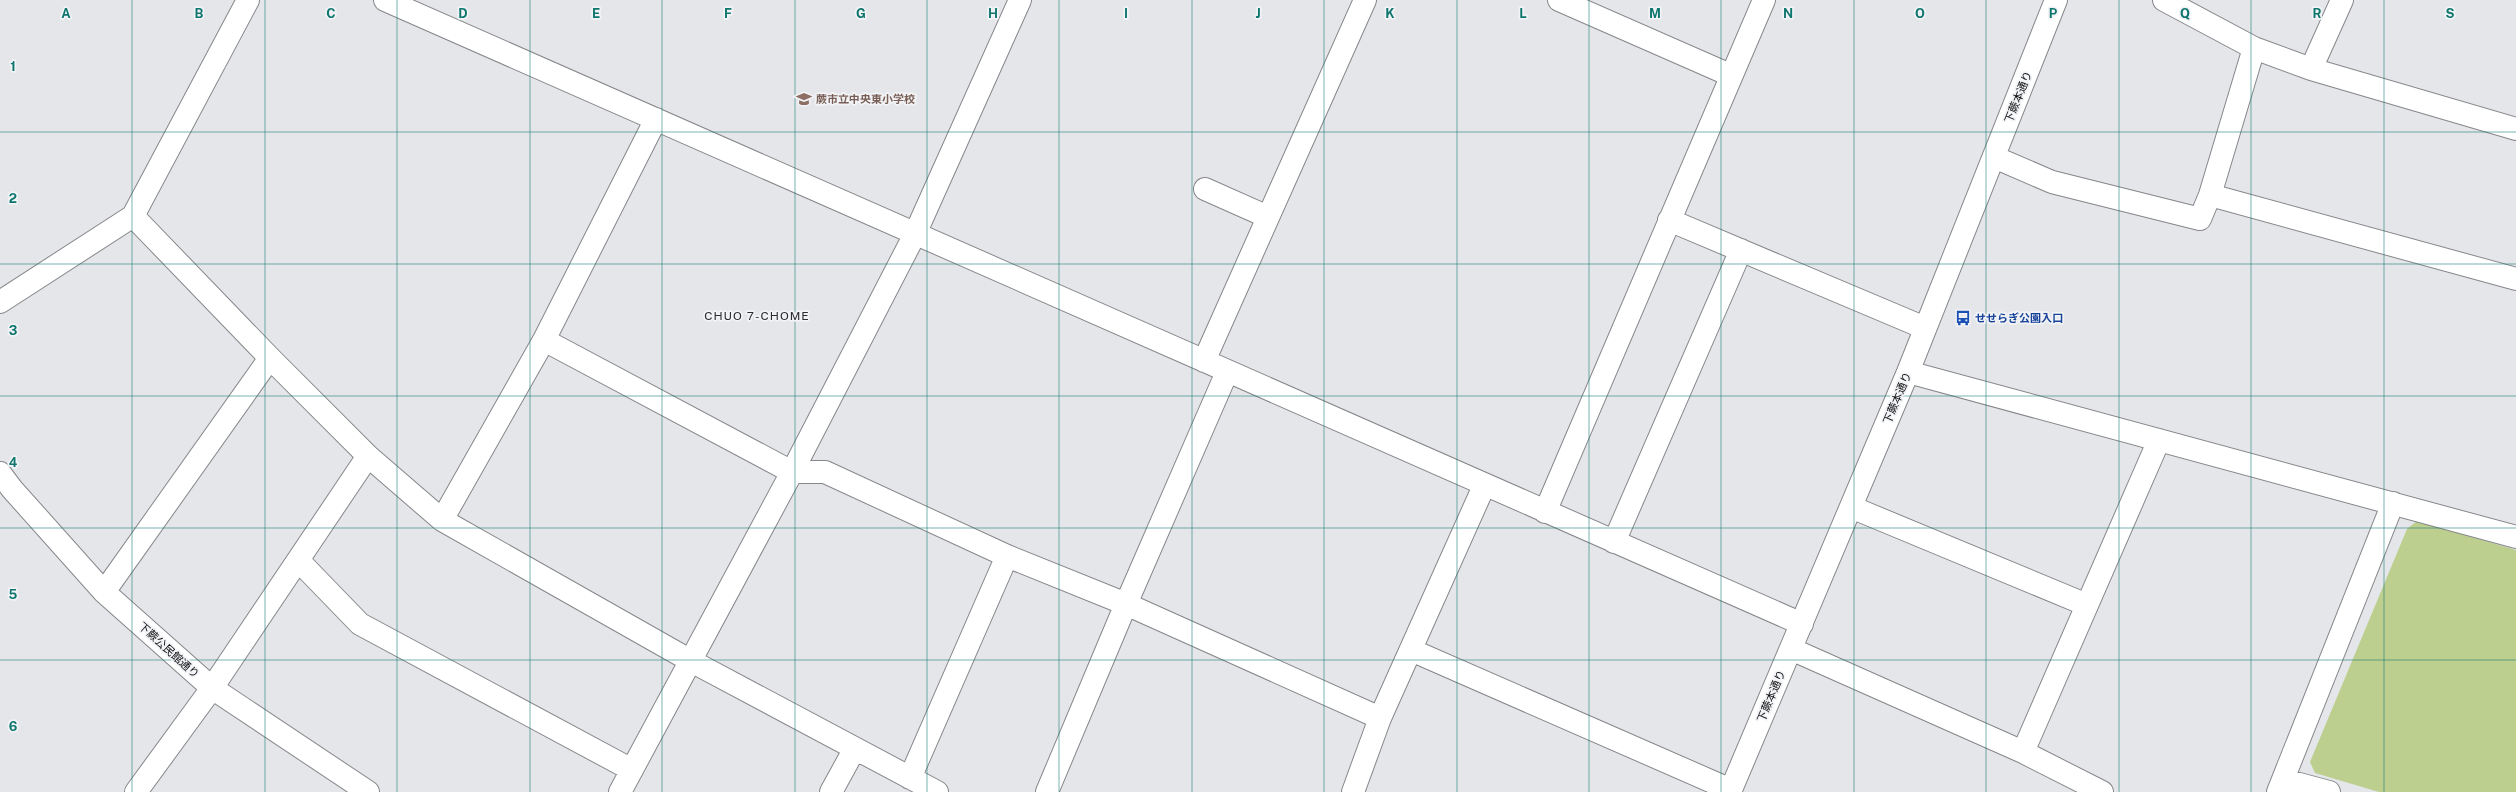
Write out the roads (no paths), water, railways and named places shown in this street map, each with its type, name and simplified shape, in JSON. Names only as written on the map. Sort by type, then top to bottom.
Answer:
[{"type":"street","points":[[0,302],[134,216],[248,0]]},
{"type":"street","points":[[385,0],[1484,486],[1802,624]]},
{"type":"street","points":[[620,792],[792,472],[915,234],[1020,0]]},
{"type":"street","points":[[1204,361],[1365,0]]},
{"type":"street","points":[[1559,0],[1730,76]]},
{"type":"street","points":[[1545,512],[1730,76],[1764,0]]},
{"type":"street","name":"下蕨本通り","points":[[1730,791],[1908,372],[2056,0]]},
{"type":"street","points":[[2164,0],[2254,48],[2310,69],[2516,129]]},
{"type":"street","points":[[2310,69],[2342,0]]},
{"type":"street","points":[[1994,157],[2052,182],[2200,220],[2210,195],[2254,48]]},
{"type":"street","points":[[442,520],[544,340],[656,119]]},
{"type":"street","points":[[1206,189],[1268,218]]},
{"type":"street","points":[[2210,195],[2516,279]]},
{"type":"street","points":[[134,216],[270,358],[368,456],[442,520],[691,661],[854,750],[937,792]]},
{"type":"street","points":[[1669,220],[1925,328]]},
{"type":"street","points":[[1614,542],[1741,250]]},
{"type":"street","points":[[544,340],[792,472],[825,472],[1007,556],[1126,604],[1380,718]]},
{"type":"street","points":[[104,592],[270,358]]},
{"type":"street","points":[[1047,792],[1126,604],[1227,372]]},
{"type":"street","points":[[1908,372],[2516,537]]},
{"type":"street","points":[[2023,752],[2159,440]]},
{"type":"street","points":[[136,792],[212,688],[368,456]]},
{"type":"street","name":"下蕨公民館通り","points":[[0,475],[104,592],[212,688],[368,792]]},
{"type":"street","points":[[1353,792],[1380,718],[1484,486]]},
{"type":"street","points":[[2329,792],[2281,786],[2393,503]]},
{"type":"street","points":[[1851,507],[2087,604]]},
{"type":"street","points":[[910,778],[1007,556]]},
{"type":"street","points":[[298,560],[360,624],[632,770]]},
{"type":"street","points":[[1791,649],[2023,752],[2100,791]]},
{"type":"street","points":[[1411,650],[1730,791]]},
{"type":"street","points":[[831,792],[854,750]]},
{"type":"place","name":"蕨市立中央東小学校","points":[[804,99]]},
{"type":"place","name":"せせらぎ公園入口","points":[[1963,318]]},
{"type":"district","name":"CHUO 7-CHOME","points":[[757,316]]}]
